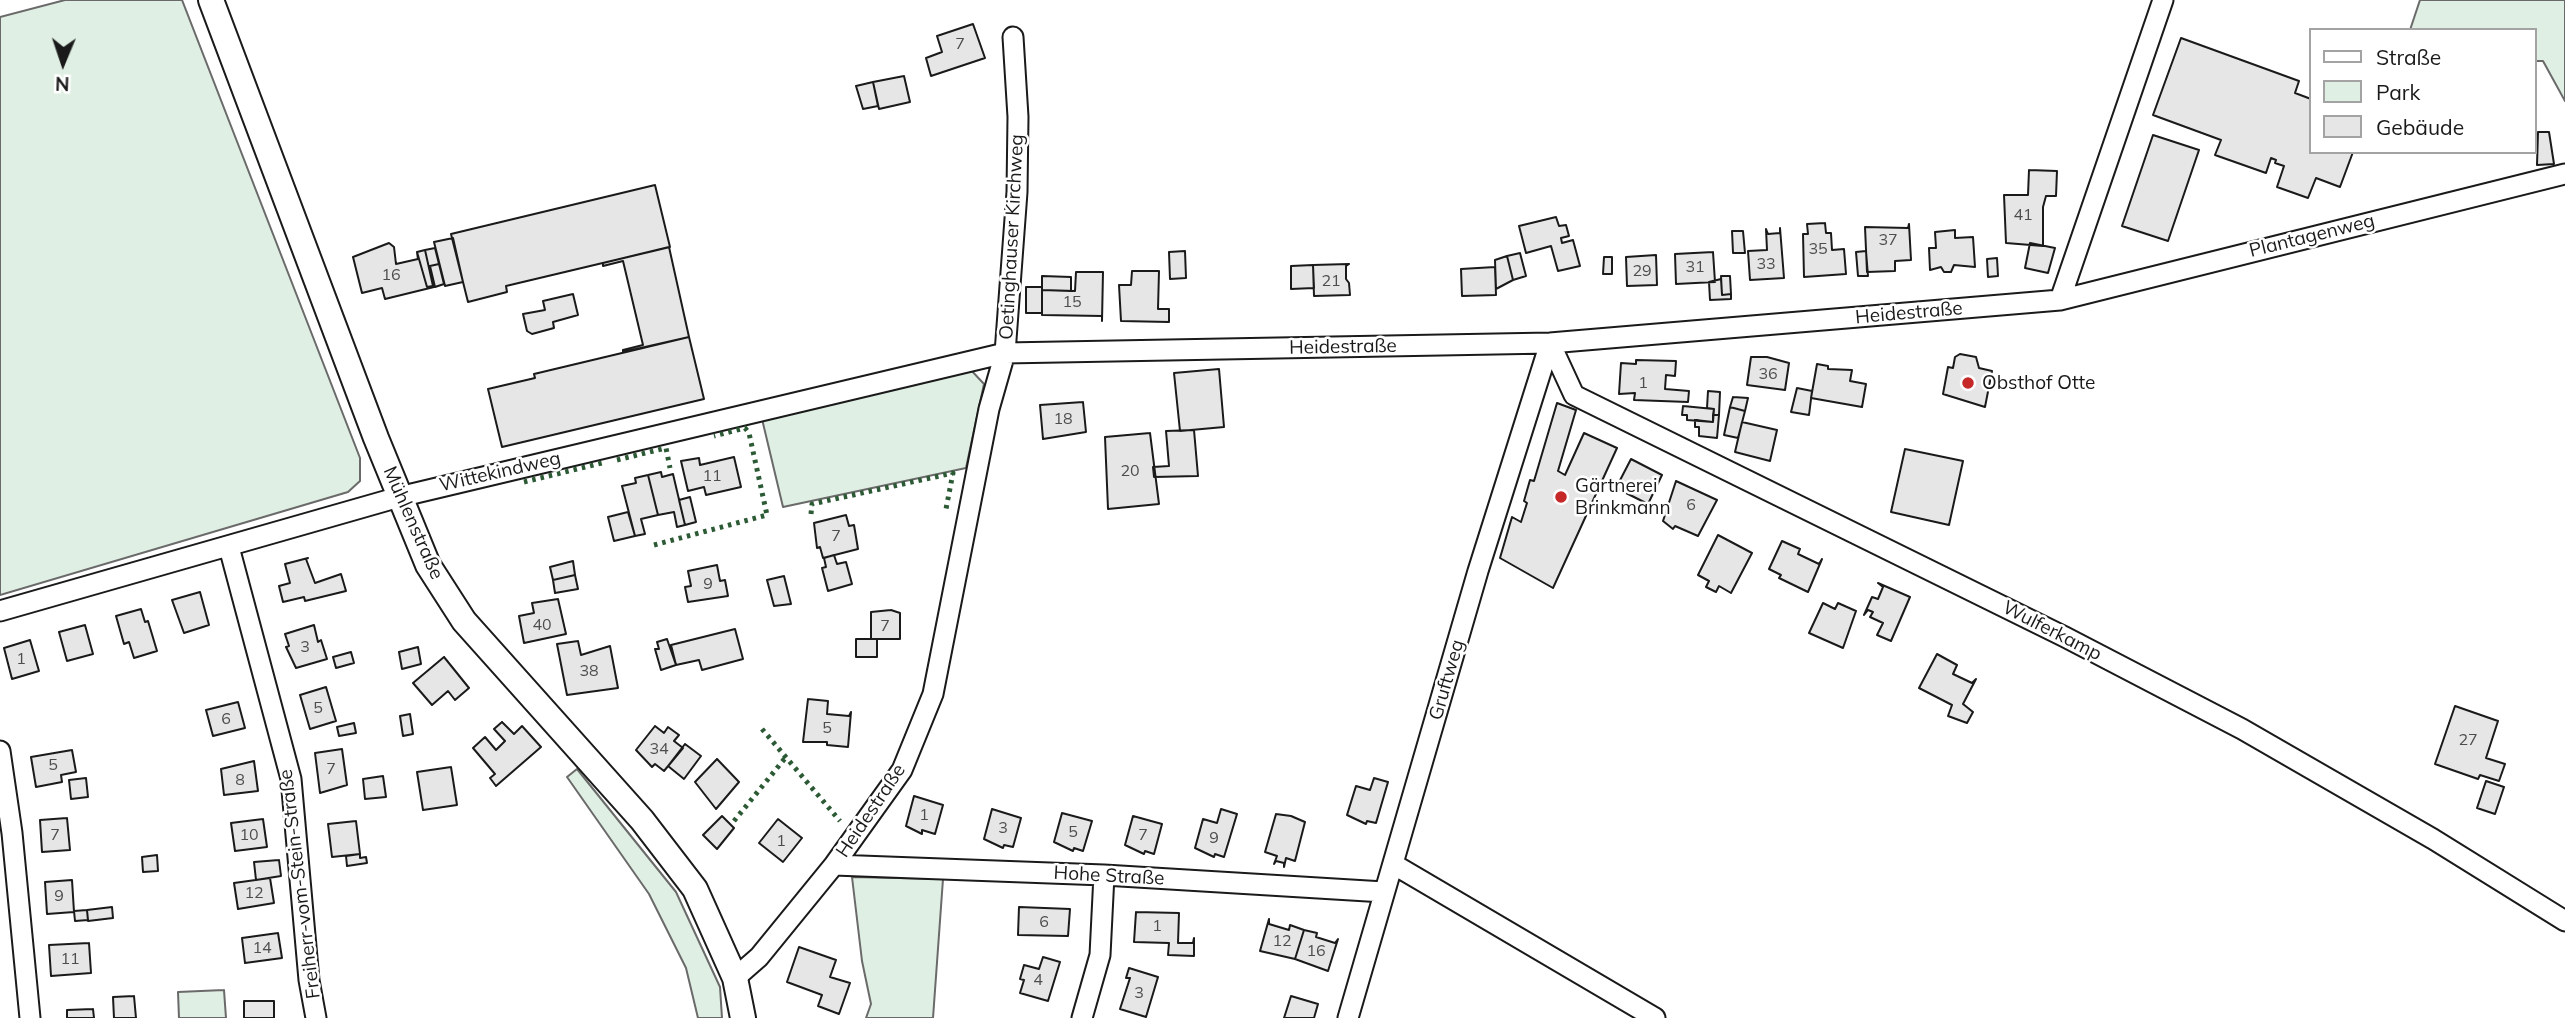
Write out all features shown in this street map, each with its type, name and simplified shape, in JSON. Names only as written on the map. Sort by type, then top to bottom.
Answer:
[{"type":"street","name":"Mühlenstraße","points":[[211,0],[399,497],[428,565],[464,621],[642,820],[695,890],[735,978],[743,1018]]},
{"type":"street","points":[[2060,300],[2163,0]]},
{"type":"street","name":"Oetinghauser Kirchweg","points":[[1006,353],[1017,179],[1018,117],[1013,37]]},
{"type":"street","name":"Plantagenweg","points":[[2060,300],[2565,174]]},
{"type":"street","name":"Heidestraße","points":[[735,978],[759,957],[834,865],[902,771],[933,694],[989,409],[1006,353],[1550,343],[2060,300]]},
{"type":"street","name":"Gruftweg","points":[[1348,1018],[1482,561],[1550,343]]},
{"type":"street","name":"Wulferkamp","points":[[1550,343],[1574,395],[2065,637],[2242,729],[2433,839],[2565,921]]},
{"type":"street","name":"Wittekindweg","points":[[0,611],[399,497],[1006,353]]},
{"type":"street","name":"Freiherr-vom-Stein-Straße","points":[[229,547],[291,779],[309,980],[316,1018]]},
{"type":"street","points":[[0,751],[12,833],[30,1018]]},
{"type":"street","points":[[1393,864],[1655,1018]]},
{"type":"street","name":"Hohe Straße","points":[[834,865],[1104,875],[1384,892]]},
{"type":"street","points":[[1082,1018],[1100,955],[1104,875]]},
{"type":"green space","points":[[65,0],[182,0],[360,458],[360,481],[348,492],[0,595],[0,17]]},
{"type":"green space","points":[[2420,0],[2565,0],[2565,101],[2543,61],[2537,61],[2537,28],[2411,28]]},
{"type":"green space","points":[[970,369],[984,384],[966,468],[783,507],[762,419]]},
{"type":"green space","points":[[577,769],[676,892],[720,987],[722,1018],[698,1018],[686,968],[649,894],[567,777]]},
{"type":"green space","points":[[852,877],[943,879],[933,1018],[866,1018],[871,1004],[862,961]]},
{"type":"green space","points":[[224,990],[226,1018],[179,1018],[178,992]]},
{"type":"building","points":[[973,24],[985,58],[931,76],[926,58],[942,52],[937,36]]},
{"type":"building","points":[[2181,38],[2299,81],[2295,93],[2310,99],[2310,154],[2352,154],[2340,187],[2316,178],[2308,198],[2277,187],[2284,166],[2275,163],[2276,160],[2271,158],[2266,173],[2215,155],[2221,140],[2153,115]]},
{"type":"building","points":[[904,76],[910,102],[879,109],[873,82]]},
{"type":"building","points":[[873,82],[878,106],[863,109],[856,86]]},
{"type":"building","points":[[2538,132],[2549,132],[2554,164],[2537,165]]},
{"type":"building","points":[[2153,135],[2199,150],[2168,241],[2122,226]]},
{"type":"building","points":[[2029,170],[2057,171],[2056,196],[2046,196],[2043,207],[2043,246],[2006,243],[2004,195],[2028,195]]},
{"type":"building","points":[[655,185],[670,247],[506,286],[507,292],[468,302],[451,234]]},
{"type":"building","points":[[1556,217],[1559,226],[1566,225],[1569,236],[1561,238],[1562,243],[1573,240],[1580,266],[1558,271],[1551,246],[1526,253],[1519,226]]},
{"type":"building","points":[[1825,223],[1826,233],[1831,233],[1832,250],[1844,249],[1846,274],[1804,277],[1803,234],[1808,234],[1807,224]]},
{"type":"building","points":[[1909,224],[1911,260],[1895,261],[1895,271],[1867,272],[1865,227],[1908,228]]},
{"type":"building","points":[[1780,228],[1784,278],[1750,280],[1748,251],[1767,250],[1766,229],[1768,234],[1780,233]]},
{"type":"building","points":[[1955,230],[1955,238],[1973,237],[1975,267],[1954,265],[1951,272],[1944,272],[1941,267],[1930,270],[1929,248],[1936,248],[1935,232]]},
{"type":"building","points":[[1732,231],[1743,231],[1745,253],[1733,253]]},
{"type":"building","points":[[453,238],[463,282],[445,286],[434,242]]},
{"type":"building","points":[[389,243],[394,247],[396,264],[418,259],[417,252],[427,287],[434,287],[385,299],[382,288],[362,293],[353,257]]},
{"type":"building","points":[[2030,243],[2055,248],[2048,273],[2025,268]]},
{"type":"building","points":[[669,247],[689,337],[623,352],[643,345],[623,261],[603,266],[603,263]]},
{"type":"building","points":[[435,248],[439,264],[430,266],[433,286],[425,250]]},
{"type":"building","points":[[425,250],[433,286],[427,287],[417,252]]},
{"type":"building","points":[[1185,251],[1186,278],[1170,279],[1169,252]]},
{"type":"building","points":[[1866,251],[1868,276],[1858,276],[1856,252]]},
{"type":"building","points":[[1713,252],[1715,282],[1676,284],[1675,254]]},
{"type":"building","points":[[1520,253],[1526,276],[1513,280],[1507,256]]},
{"type":"building","points":[[1656,255],[1657,285],[1627,286],[1626,257]]},
{"type":"building","points":[[1507,256],[1513,280],[1496,289],[1495,260]]},
{"type":"building","points":[[1604,257],[1612,257],[1612,274],[1603,274]]},
{"type":"building","points":[[1997,258],[1998,276],[1988,277],[1987,259]]},
{"type":"building","points":[[439,264],[444,284],[435,287],[430,266]]},
{"type":"building","points":[[1349,264],[1346,266],[1346,279],[1350,295],[1314,296],[1313,265]]},
{"type":"building","points":[[1313,265],[1314,288],[1291,289],[1291,266]]},
{"type":"building","points":[[1495,267],[1496,295],[1462,296],[1461,269]]},
{"type":"building","points":[[1132,271],[1159,271],[1158,309],[1169,309],[1169,322],[1121,321],[1119,285],[1131,285]]},
{"type":"building","points":[[1076,272],[1103,272],[1102,321],[1102,316],[1042,315],[1042,290],[1075,291]]},
{"type":"building","points":[[1042,276],[1071,277],[1071,291],[1042,290]]},
{"type":"building","points":[[1721,276],[1730,276],[1731,294],[1722,295]]},
{"type":"building","points":[[1721,279],[1722,295],[1731,294],[1731,299],[1710,300],[1709,282]]},
{"type":"building","points":[[1026,287],[1042,287],[1042,313],[1026,313]]},
{"type":"building","points":[[573,294],[578,315],[553,322],[554,328],[532,334],[527,331],[523,314],[545,310],[543,301]]},
{"type":"building","points":[[689,337],[704,399],[502,447],[488,389],[535,378],[534,374]]},
{"type":"building","name":"Obsthof Otte","points":[[1960,354],[1976,357],[1979,368],[1992,371],[1985,407],[1943,394],[1948,367],[1953,368],[1955,357]]},
{"type":"building","points":[[1751,357],[1767,357],[1789,363],[1785,390],[1747,385]]},
{"type":"building","points":[[1636,360],[1676,361],[1675,376],[1666,375],[1665,389],[1689,391],[1688,402],[1634,400],[1635,393],[1619,394],[1621,363],[1636,364]]},
{"type":"building","points":[[1817,364],[1828,366],[1828,369],[1852,370],[1850,381],[1866,384],[1862,407],[1811,398]]},
{"type":"building","points":[[1219,369],[1224,427],[1180,431],[1174,373]]},
{"type":"building","points":[[1797,388],[1812,391],[1809,415],[1791,412]]},
{"type":"building","points":[[1708,391],[1720,392],[1719,415],[1713,415],[1714,409],[1707,408]]},
{"type":"building","points":[[1733,397],[1748,398],[1745,411],[1730,407]]},
{"type":"building","points":[[1083,402],[1086,432],[1043,439],[1040,405]]},
{"type":"building","name":"Gärtnerei Brinkmann","points":[[1557,403],[1576,410],[1558,471],[1565,475],[1584,433],[1617,448],[1553,588],[1500,558],[1512,517],[1521,522],[1530,480],[1534,481]]},
{"type":"building","points":[[1683,406],[1714,409],[1713,422],[1687,420],[1687,415],[1682,415]]},
{"type":"building","points":[[1730,407],[1745,411],[1738,438],[1724,435]]},
{"type":"building","points":[[1713,415],[1719,415],[1717,438],[1699,436],[1699,427],[1695,427],[1695,420],[1713,422]]},
{"type":"building","points":[[1742,422],[1777,430],[1770,461],[1735,452]]},
{"type":"building","points":[[1194,430],[1198,476],[1154,477],[1153,467],[1169,466],[1166,431]]},
{"type":"building","points":[[1150,433],[1159,504],[1108,509],[1105,437]]},
{"type":"building","points":[[1905,449],[1963,461],[1949,525],[1891,512]]},
{"type":"building","points":[[734,457],[741,487],[706,495],[704,487],[688,491],[681,461],[699,458],[700,465]]},
{"type":"building","points":[[1631,459],[1662,475],[1648,504],[1616,488]]},
{"type":"building","points":[[661,472],[662,477],[673,474],[685,525],[677,527],[674,512],[658,515],[648,475]]},
{"type":"building","points":[[648,475],[658,515],[641,519],[645,534],[635,536],[622,486],[636,483],[635,478]]},
{"type":"building","points":[[1676,481],[1717,500],[1698,536],[1675,526],[1673,529],[1663,521]]},
{"type":"building","points":[[690,497],[696,522],[685,525],[679,500]]},
{"type":"building","points":[[628,512],[635,536],[614,541],[608,517]]},
{"type":"building","points":[[846,515],[849,526],[854,525],[858,549],[823,558],[820,547],[817,548],[814,523]]},
{"type":"building","points":[[1718,535],[1752,553],[1731,593],[1719,586],[1716,592],[1706,587],[1709,581],[1698,575]]},
{"type":"building","points":[[1782,541],[1800,549],[1798,554],[1819,564],[1822,559],[1808,592],[1779,578],[1781,575],[1769,569]]},
{"type":"building","points":[[834,555],[837,564],[846,562],[852,584],[828,591],[822,568],[826,567],[824,558]]},
{"type":"building","points":[[308,558],[306,559],[315,583],[341,574],[346,591],[305,601],[304,597],[283,602],[279,586],[290,583],[285,564]]},
{"type":"building","points":[[573,561],[575,575],[553,580],[550,567]]},
{"type":"building","points":[[717,565],[720,581],[725,580],[728,596],[688,602],[685,587],[691,586],[688,571]]},
{"type":"building","points":[[575,575],[578,589],[555,593],[553,580]]},
{"type":"building","points":[[784,576],[791,604],[774,606],[767,580]]},
{"type":"building","points":[[1878,583],[1910,597],[1891,641],[1877,635],[1883,623],[1870,617],[1873,612],[1868,610],[1864,615],[1872,597],[1878,599],[1883,587]]},
{"type":"building","points":[[200,592],[209,625],[184,633],[172,600]]},
{"type":"building","points":[[558,599],[566,634],[524,643],[519,616],[534,613],[532,603]]},
{"type":"building","points":[[1823,603],[1835,609],[1838,603],[1856,611],[1843,648],[1809,633]]},
{"type":"building","points":[[141,609],[145,622],[148,621],[157,651],[134,658],[129,642],[124,644],[116,616]]},
{"type":"building","points":[[891,610],[900,613],[900,639],[871,639],[871,612]]},
{"type":"building","points":[[85,625],[93,654],[67,661],[59,632]]},
{"type":"building","points":[[314,625],[318,642],[321,640],[327,659],[296,668],[286,647],[289,646],[285,634]]},
{"type":"building","points":[[735,629],[743,659],[702,670],[699,660],[676,665],[671,645]]},
{"type":"building","points":[[667,639],[676,665],[661,670],[655,649],[659,649],[657,642]]},
{"type":"building","points":[[856,639],[877,639],[877,657],[856,657]]},
{"type":"building","points":[[30,640],[39,671],[12,679],[4,648]]},
{"type":"building","points":[[578,641],[581,655],[610,646],[618,688],[567,695],[557,644]]},
{"type":"building","points":[[418,647],[421,664],[402,669],[399,652]]},
{"type":"building","points":[[351,652],[354,663],[336,668],[333,657]]},
{"type":"building","points":[[1937,654],[1957,665],[1953,674],[1972,683],[1976,679],[1963,704],[1973,712],[1967,723],[1948,716],[1952,705],[1919,688]]},
{"type":"building","points":[[444,657],[469,688],[455,700],[448,691],[432,705],[413,683]]},
{"type":"building","points":[[326,687],[336,721],[310,729],[300,695]]},
{"type":"building","points":[[808,699],[828,701],[827,714],[849,716],[851,712],[848,747],[827,745],[827,742],[803,742]]},
{"type":"building","points":[[238,702],[245,728],[213,736],[206,710]]},
{"type":"building","points":[[2455,706],[2498,721],[2486,758],[2505,764],[2499,781],[2480,775],[2478,779],[2435,764]]},
{"type":"building","points":[[410,714],[413,734],[403,736],[400,716]]},
{"type":"building","points":[[502,722],[514,734],[522,726],[541,747],[496,786],[490,778],[495,774],[473,748],[485,737],[496,750],[505,741],[494,729]]},
{"type":"building","points":[[354,723],[356,733],[339,736],[337,727]]},
{"type":"building","points":[[655,726],[664,733],[668,727],[679,735],[674,741],[683,748],[664,771],[655,764],[652,767],[636,750]]},
{"type":"building","points":[[685,744],[701,756],[684,779],[668,766]]},
{"type":"building","points":[[342,749],[347,785],[320,793],[315,753]]},
{"type":"building","points":[[72,750],[76,772],[61,775],[62,782],[36,787],[31,757]]},
{"type":"building","points":[[717,759],[739,782],[716,809],[695,782]]},
{"type":"building","points":[[254,761],[258,791],[224,795],[221,769]]},
{"type":"building","points":[[451,767],[457,805],[423,810],[417,772]]},
{"type":"building","points":[[383,776],[386,797],[365,799],[363,779]]},
{"type":"building","points":[[86,778],[88,797],[71,799],[69,780]]},
{"type":"building","points":[[1374,778],[1388,782],[1376,823],[1367,821],[1366,824],[1347,815],[1356,786],[1370,790]]},
{"type":"building","points":[[2486,781],[2504,787],[2495,814],[2477,808]]},
{"type":"building","points":[[914,796],[943,805],[935,834],[922,830],[922,834],[906,826]]},
{"type":"building","points":[[992,809],[1021,818],[1013,847],[1004,845],[1003,848],[984,839]]},
{"type":"building","points":[[1221,809],[1237,814],[1224,857],[1215,854],[1214,857],[1195,848],[1203,819],[1217,823]]},
{"type":"building","points":[[1062,813],[1092,821],[1083,851],[1074,848],[1073,851],[1054,842]]},
{"type":"building","points":[[1276,814],[1305,822],[1295,861],[1286,858],[1284,867],[1284,863],[1276,861],[1274,864],[1277,856],[1265,852]]},
{"type":"building","points":[[722,816],[734,828],[717,849],[703,835]]},
{"type":"building","points":[[1133,816],[1162,824],[1154,854],[1145,851],[1144,854],[1125,845]]},
{"type":"building","points":[[67,818],[70,850],[42,852],[40,820]]},
{"type":"building","points":[[263,819],[267,847],[235,851],[231,823]]},
{"type":"building","points":[[778,819],[802,838],[783,862],[759,843]]},
{"type":"building","points":[[356,821],[360,854],[332,857],[328,824]]},
{"type":"building","points":[[360,854],[360,858],[366,857],[367,863],[347,866],[346,856]]},
{"type":"building","points":[[157,855],[158,871],[143,872],[142,857]]},
{"type":"building","points":[[279,860],[281,876],[256,880],[254,862]]},
{"type":"building","points":[[270,878],[274,903],[238,909],[234,883]]},
{"type":"building","points":[[72,880],[74,912],[47,914],[45,882]]},
{"type":"building","points":[[112,907],[113,918],[88,921],[87,910]]},
{"type":"building","points":[[1019,907],[1070,909],[1068,936],[1018,935]]},
{"type":"building","points":[[87,910],[88,920],[75,921],[74,911]]},
{"type":"building","points":[[1136,912],[1179,913],[1178,943],[1193,943],[1194,938],[1194,956],[1168,955],[1169,943],[1134,942]]},
{"type":"building","points":[[1269,919],[1269,924],[1289,930],[1290,925],[1304,930],[1295,959],[1260,951]]},
{"type":"building","points":[[1304,930],[1317,933],[1316,937],[1335,943],[1338,939],[1328,971],[1295,959]]},
{"type":"building","points":[[278,933],[282,958],[245,963],[242,938]]},
{"type":"building","points":[[89,943],[91,973],[51,976],[49,945]]},
{"type":"building","points":[[799,947],[836,960],[830,977],[850,983],[839,1014],[818,1006],[822,995],[787,982]]},
{"type":"building","points":[[1043,957],[1060,962],[1048,1001],[1020,993],[1024,980],[1020,979],[1024,965],[1039,969]]},
{"type":"building","points":[[1129,968],[1158,977],[1146,1017],[1120,1009],[1130,978],[1126,978]]},
{"type":"building","points":[[134,996],[136,1018],[114,1018],[113,997]]},
{"type":"building","points":[[1291,996],[1318,1004],[1314,1018],[1284,1018]]},
{"type":"building","points":[[244,1001],[274,1001],[274,1018],[244,1018]]},
{"type":"building","points":[[93,1009],[94,1018],[67,1018],[67,1010]]},
{"type":"hedge","points":[[654,545],[767,515],[749,433],[745,428],[714,436]]},
{"type":"hedge","points":[[617,460],[666,448],[670,468]]},
{"type":"hedge","points":[[524,482],[602,463]]},
{"type":"hedge","points":[[811,514],[812,504],[953,473],[946,509]]},
{"type":"hedge","points":[[762,729],[840,821]]},
{"type":"hedge","points":[[734,821],[786,757]]},
{"type":"place","name":"Obsthof Otte","points":[[1968,383]]},
{"type":"place","name":"Gärtnerei Brinkmann","points":[[1561,497]]}]
